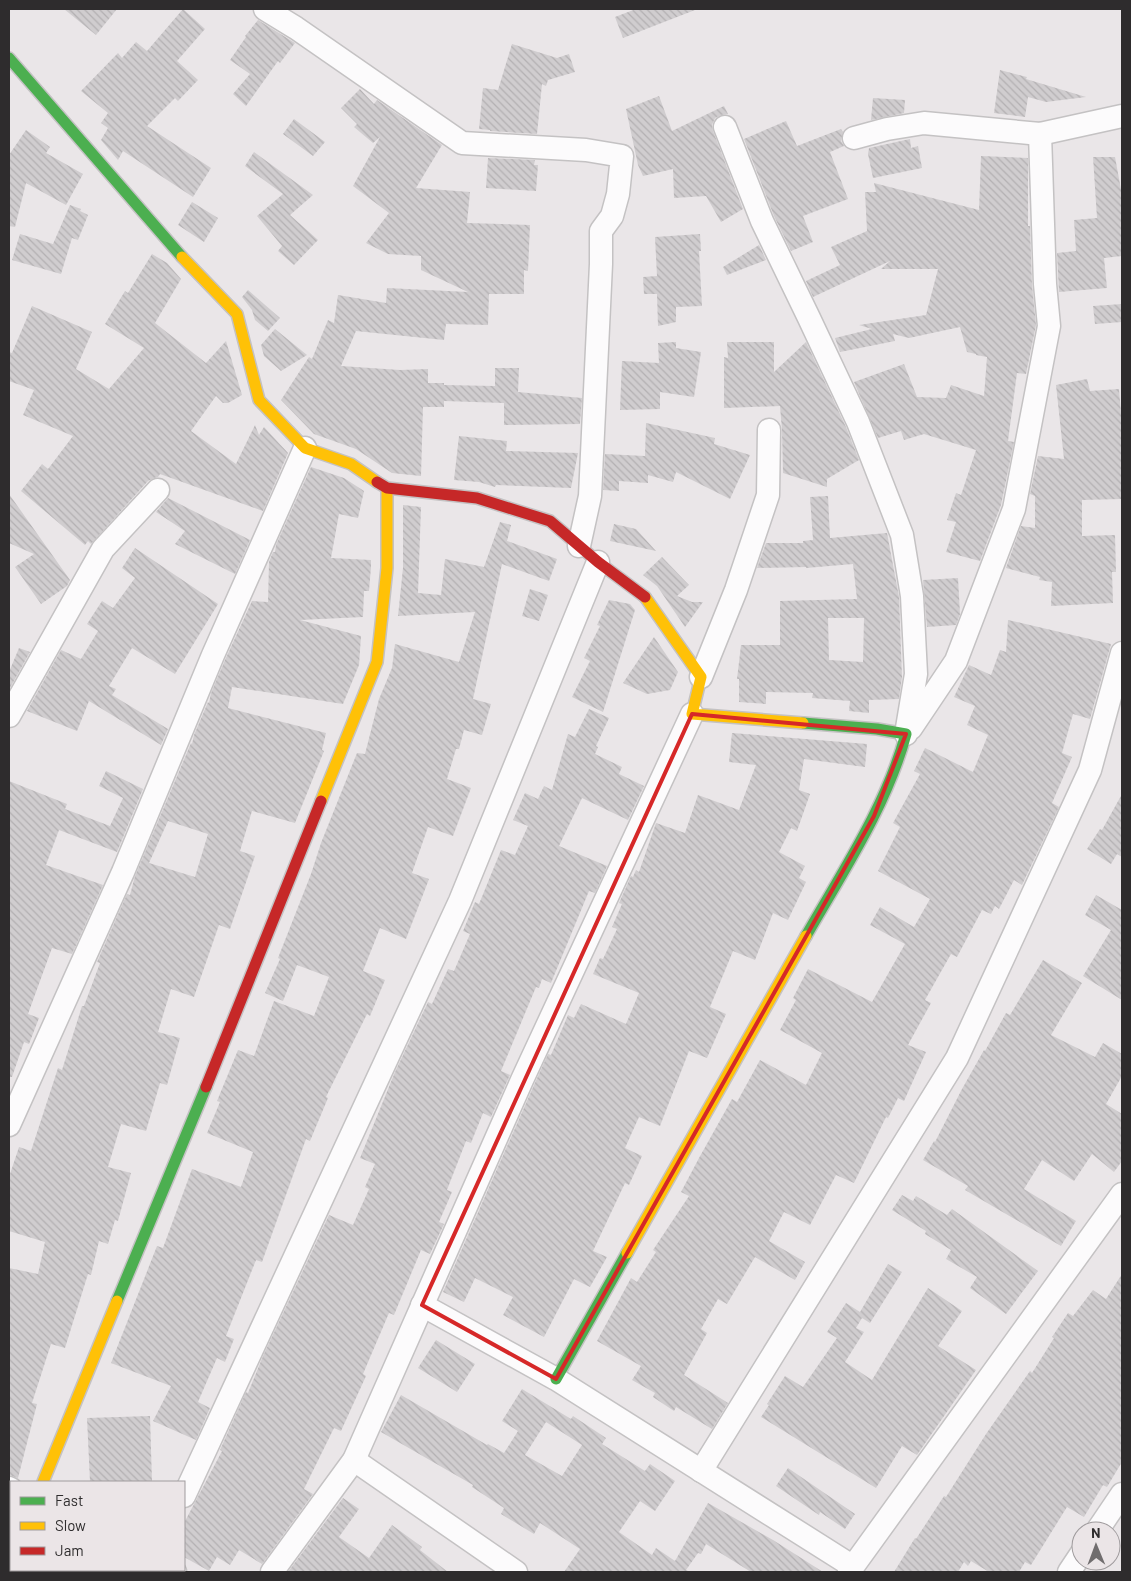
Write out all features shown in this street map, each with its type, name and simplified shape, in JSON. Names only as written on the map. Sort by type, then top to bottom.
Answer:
[{"type":"street","points":[[265,9],[296,28],[462,143],[586,150],[622,156],[618,194],[612,216],[601,231],[601,274],[590,496],[579,546]]},
{"type":"street","points":[[9,58],[190,266],[237,314],[259,400],[305,448],[351,464],[387,488],[476,498],[550,521],[598,562],[644,595],[701,677]]},
{"type":"street","points":[[854,138],[887,129],[924,123],[1040,134],[1122,116]]},
{"type":"street","points":[[556,1380],[874,816],[899,760],[906,734],[916,674],[912,596],[902,535],[858,422],[762,221],[725,127]]},
{"type":"street","points":[[906,734],[956,661],[1014,509],[1049,326],[1045,284],[1040,134]]},
{"type":"street","points":[[272,1572],[354,1460],[522,1080],[692,714],[701,677],[736,590],[768,495],[769,430]]},
{"type":"street","points":[[9,1125],[123,872],[213,655],[305,448]]},
{"type":"street","points":[[43,1481],[203,1094],[377,662],[387,568],[387,488]]},
{"type":"street","points":[[9,716],[103,549],[158,490]]},
{"type":"street","points":[[185,1494],[460,901],[598,562]]},
{"type":"street","points":[[701,1471],[957,1058],[1090,770],[1122,653]]},
{"type":"street","points":[[692,714],[906,734]]},
{"type":"street","points":[[422,1305],[556,1380],[701,1471],[850,1569],[1122,1194]]},
{"type":"street","points":[[354,1460],[516,1572]]},
{"type":"street","points":[[1104,1521],[1122,1494]]},
{"type":"highlighted area","points":[[692,714],[906,734],[874,816],[556,1379],[422,1305]]},
{"type":"building","points":[[64,9],[117,9],[96,35]]},
{"type":"building","points":[[183,9],[205,29],[177,61],[198,80],[178,101],[175,98],[147,126],[211,168],[193,197],[123,151],[118,160],[101,140],[108,128],[101,123],[108,113],[81,91],[118,53],[122,58],[136,42],[147,51]]},
{"type":"building","points":[[636,9],[695,10],[623,38],[615,17]]},
{"type":"building","points":[[258,20],[295,43],[280,63],[278,61],[246,106],[233,94],[250,74],[230,60]]},
{"type":"building","points":[[512,44],[557,58],[569,54],[575,72],[548,80],[546,86],[542,84],[537,134],[479,129],[483,88],[498,90]]},
{"type":"building","points":[[1000,70],[1086,97],[1046,102],[1028,97],[1025,117],[994,113]]},
{"type":"building","points":[[360,89],[374,104],[377,100],[442,145],[416,188],[470,192],[467,223],[530,225],[528,271],[524,270],[524,294],[489,294],[488,325],[446,324],[444,340],[356,331],[341,366],[400,370],[428,369],[428,383],[495,386],[495,368],[519,368],[518,392],[582,398],[580,424],[504,425],[504,403],[444,401],[444,407],[423,407],[421,476],[392,473],[356,449],[314,434],[281,400],[309,357],[312,359],[328,320],[334,323],[338,295],[386,303],[387,288],[468,292],[421,270],[421,256],[388,254],[366,243],[389,213],[353,186],[380,137],[373,143],[354,127],[357,124],[341,108]]},
{"type":"building","points":[[659,96],[672,131],[724,106],[728,114],[715,118],[712,125],[713,131],[743,209],[721,222],[706,196],[674,198],[673,169],[643,176],[638,165],[626,109]]},
{"type":"building","points":[[873,98],[905,100],[904,113],[871,120]]},
{"type":"building","points":[[294,119],[325,142],[313,156],[283,134]]},
{"type":"building","points":[[786,121],[797,146],[841,129],[843,132],[841,141],[844,146],[830,152],[848,199],[803,216],[813,242],[791,251],[774,216],[744,139]]},
{"type":"building","points":[[26,130],[50,147],[46,153],[83,174],[66,205],[26,183],[15,227],[9,226],[9,155]]},
{"type":"building","points":[[910,139],[911,148],[918,146],[922,168],[873,178],[868,154],[869,148]]},
{"type":"building","points":[[254,152],[313,195],[290,215],[318,240],[294,265],[278,251],[282,246],[257,216],[283,194],[245,166]]},
{"type":"building","points":[[981,156],[1028,158],[1028,226],[1030,226],[1032,285],[1036,325],[1026,374],[1017,373],[1008,441],[1014,442],[1001,505],[980,561],[946,552],[956,522],[947,520],[956,493],[961,495],[976,450],[924,434],[904,440],[901,431],[878,438],[854,382],[904,364],[917,397],[946,398],[951,385],[984,396],[987,357],[967,352],[960,327],[909,338],[893,334],[895,341],[840,352],[835,338],[872,329],[859,325],[926,315],[938,269],[881,269],[890,261],[813,297],[806,281],[840,265],[831,247],[867,231],[865,192],[876,192],[874,183],[979,210]]},
{"type":"building","points":[[1093,157],[1115,157],[1122,195],[1122,256],[1104,258],[1107,288],[1059,292],[1057,253],[1076,251],[1074,220],[1097,218]]},
{"type":"building","points":[[488,158],[535,160],[534,165],[538,165],[536,191],[486,188]]},
{"type":"building","points":[[192,202],[218,218],[204,242],[178,225]]},
{"type":"building","points":[[70,205],[81,209],[80,211],[88,215],[78,240],[72,238],[61,274],[12,260],[20,234],[53,244]]},
{"type":"building","points":[[700,234],[702,306],[676,307],[676,322],[658,326],[657,294],[644,294],[643,277],[657,276],[655,237]]},
{"type":"building","points":[[759,245],[766,260],[727,275],[723,267]]},
{"type":"building","points":[[152,254],[167,263],[181,279],[155,323],[206,363],[226,341],[242,395],[228,403],[223,403],[216,396],[191,431],[236,464],[255,425],[259,435],[264,427],[288,453],[263,511],[160,474],[158,477],[148,481],[91,544],[88,541],[85,545],[21,491],[42,464],[48,469],[73,436],[23,415],[34,390],[9,381],[9,352],[12,353],[32,306],[92,332],[76,369],[109,389],[144,348],[105,324],[125,291],[128,293]]},
{"type":"building","points":[[248,290],[280,318],[268,331],[255,320],[252,310],[242,297]]},
{"type":"building","points":[[1122,304],[1122,322],[1095,324],[1093,306]]},
{"type":"building","points":[[275,329],[307,355],[281,371],[264,356],[261,345]]},
{"type":"building","points":[[676,342],[676,348],[701,352],[694,397],[660,392],[660,409],[620,410],[622,361],[659,363],[658,343]]},
{"type":"building","points":[[727,342],[774,342],[774,372],[806,342],[846,427],[859,460],[827,479],[827,487],[783,473],[780,406],[724,408],[724,357],[728,358]]},
{"type":"building","points":[[1087,379],[1090,391],[1119,389],[1122,426],[1122,499],[1082,500],[1082,536],[1115,535],[1116,572],[1112,572],[1113,603],[1051,606],[1052,582],[1039,580],[1040,577],[1006,568],[1021,526],[1035,528],[1035,496],[1030,494],[1038,456],[1064,459],[1056,385]]},
{"type":"building","points":[[646,423],[715,438],[714,444],[750,455],[730,499],[676,472],[673,482],[648,475],[648,483],[619,481],[619,491],[603,490],[605,454],[645,456]]},
{"type":"building","points":[[459,436],[507,441],[506,451],[578,453],[571,488],[496,485],[495,487],[479,482],[454,480]]},
{"type":"building","points":[[311,467],[344,478],[364,491],[358,518],[339,514],[331,558],[371,560],[369,591],[364,591],[363,617],[300,620],[361,636],[359,665],[343,704],[232,687],[228,708],[326,733],[322,750],[324,751],[295,823],[252,811],[240,851],[255,856],[230,929],[219,925],[194,997],[171,989],[158,1032],[180,1038],[167,1085],[160,1083],[146,1131],[121,1124],[108,1167],[131,1173],[118,1221],[115,1220],[108,1244],[99,1241],[91,1275],[88,1274],[65,1348],[51,1344],[32,1403],[37,1404],[18,1478],[9,1475],[9,1268],[38,1274],[45,1242],[9,1231],[9,1177],[19,1147],[31,1151],[58,1068],[62,1070],[82,1006],[84,1006],[100,963],[97,962],[127,894],[130,895],[135,876],[192,744],[225,660],[252,601],[268,602],[269,562],[273,552],[275,552],[276,545]],"holes":[[[168,821],[208,834],[195,877],[149,863]]]},
{"type":"building","points":[[9,494],[70,580],[67,586],[41,604],[15,567],[34,554],[9,543]]},
{"type":"building","points":[[828,496],[830,538],[887,533],[899,597],[902,677],[899,699],[869,700],[869,713],[849,711],[850,701],[812,698],[813,693],[766,692],[766,704],[739,702],[739,679],[737,679],[741,645],[780,645],[780,601],[857,599],[853,564],[806,568],[757,568],[766,543],[803,543],[803,541],[813,540],[810,497]],"holes":[[[828,618],[864,618],[863,662],[829,660]]]},
{"type":"building","points":[[168,498],[250,540],[235,574],[175,544],[185,531],[156,512]]},
{"type":"building","points":[[403,505],[421,507],[418,593],[441,595],[445,559],[484,567],[500,522],[511,525],[507,541],[557,559],[549,581],[502,564],[473,699],[491,704],[482,735],[464,730],[459,749],[456,749],[447,779],[471,788],[453,836],[428,827],[412,873],[429,879],[406,939],[380,928],[363,971],[385,980],[370,1016],[367,1014],[326,1097],[328,1098],[310,1141],[306,1139],[262,1262],[256,1260],[226,1336],[234,1339],[225,1362],[217,1358],[198,1402],[210,1408],[196,1440],[153,1421],[171,1386],[111,1363],[157,1246],[163,1248],[192,1169],[241,1187],[253,1152],[207,1133],[220,1102],[217,1101],[238,1050],[254,1056],[274,1001],[314,1016],[329,977],[297,965],[283,1001],[265,993],[280,959],[278,958],[357,753],[365,754],[379,699],[392,668],[395,644],[459,662],[475,612],[398,616],[403,568]]},
{"type":"building","points":[[614,524],[636,529],[656,551],[610,541]]},
{"type":"building","points":[[135,548],[218,604],[175,674],[132,648],[109,686],[116,689],[112,695],[168,729],[161,745],[89,701],[77,731],[27,711],[61,650],[81,659],[98,631],[87,624],[102,601],[113,608],[135,578],[122,568]]},
{"type":"building","points":[[662,557],[689,585],[677,596],[692,602],[703,602],[685,627],[657,586],[643,575]]},
{"type":"building","points":[[958,578],[960,614],[956,625],[927,627],[923,580]]},
{"type":"building","points":[[530,589],[548,595],[539,621],[522,616]]},
{"type":"building","points":[[609,600],[630,604],[635,610],[603,712],[572,697],[590,661],[584,658],[600,626],[597,625]]},
{"type":"building","points":[[1008,620],[1111,644],[1090,719],[1073,714],[1062,753],[1072,757],[1052,803],[1059,807],[1022,885],[1014,880],[999,909],[995,906],[991,914],[982,910],[957,957],[951,954],[925,1000],[931,1003],[908,1045],[926,1052],[904,1101],[898,1098],[888,1118],[886,1117],[854,1183],[836,1175],[810,1225],[784,1212],[769,1241],[805,1262],[795,1280],[755,1257],[727,1304],[718,1299],[701,1329],[707,1333],[684,1375],[728,1403],[712,1429],[676,1407],[674,1411],[653,1397],[655,1393],[632,1380],[641,1366],[597,1341],[631,1278],[637,1282],[656,1252],[653,1250],[689,1196],[681,1192],[732,1099],[737,1102],[760,1060],[806,1085],[822,1053],[780,1030],[796,1000],[793,998],[808,969],[872,1002],[905,944],[870,925],[880,907],[914,927],[930,899],[878,871],[900,827],[893,823],[920,774],[914,771],[925,748],[973,772],[988,735],[967,725],[975,706],[954,697],[969,665],[991,675],[1000,650],[1006,652]]},
{"type":"building","points":[[654,637],[678,672],[670,690],[647,694],[623,683]]},
{"type":"building","points":[[19,648],[30,652],[10,688],[9,672]]},
{"type":"building","points":[[589,709],[609,718],[596,746],[598,747],[595,754],[622,767],[619,774],[644,786],[628,820],[582,798],[559,846],[607,866],[595,893],[589,891],[551,983],[542,979],[539,988],[536,987],[501,1071],[510,1075],[491,1117],[483,1113],[471,1143],[466,1141],[447,1190],[452,1192],[439,1222],[444,1224],[430,1254],[421,1250],[394,1315],[389,1313],[363,1374],[366,1376],[341,1431],[334,1428],[304,1489],[313,1494],[262,1564],[239,1550],[230,1565],[217,1557],[209,1571],[185,1558],[185,1521],[222,1451],[220,1450],[246,1392],[248,1393],[263,1356],[329,1215],[353,1225],[369,1189],[365,1187],[375,1164],[360,1158],[395,1072],[428,1002],[432,1004],[448,969],[454,971],[470,934],[463,931],[475,902],[479,904],[501,850],[515,855],[528,826],[513,820],[525,793],[538,799],[544,786],[552,790],[568,734],[575,737]]},
{"type":"building","points":[[732,733],[867,744],[865,767],[804,759],[799,790],[810,794],[797,831],[791,828],[779,852],[805,866],[799,878],[806,882],[788,920],[773,913],[755,960],[733,951],[710,1007],[726,1014],[707,1058],[689,1051],[660,1126],[639,1117],[625,1148],[642,1156],[629,1185],[625,1183],[593,1251],[607,1257],[590,1287],[574,1279],[544,1337],[503,1315],[513,1297],[475,1278],[464,1302],[443,1292],[534,1085],[548,1054],[551,1055],[568,1015],[574,1018],[581,1004],[626,1024],[639,993],[593,974],[600,958],[603,959],[617,929],[612,927],[622,904],[619,903],[631,876],[633,877],[636,870],[639,872],[656,823],[685,833],[698,795],[739,810],[756,765],[729,762]]},
{"type":"building","points":[[106,771],[143,789],[117,852],[59,830],[46,865],[103,885],[72,954],[52,948],[28,1014],[39,1018],[29,1044],[24,1042],[12,1077],[9,1077],[9,781],[67,804],[65,809],[110,826],[123,798],[99,786]]},
{"type":"building","points":[[1122,794],[1122,857],[1117,854],[1111,864],[1087,849],[1100,829],[1102,830]]},
{"type":"building","points":[[1096,895],[1122,910],[1122,1000],[1083,976],[1111,930],[1085,915]]},
{"type":"building","points":[[1043,960],[1082,983],[1051,1035],[1095,1057],[1103,1043],[1122,1054],[1122,1076],[1106,1104],[1122,1114],[1122,1161],[1114,1172],[1092,1154],[1074,1181],[1042,1160],[1024,1189],[1076,1221],[1061,1246],[965,1190],[968,1186],[923,1160],[935,1142],[962,1089],[1006,1013],[1010,1015]]},
{"type":"building","points":[[902,1195],[913,1201],[916,1196],[947,1215],[952,1209],[1038,1271],[1006,1314],[970,1288],[977,1277],[946,1259],[951,1250],[925,1234],[926,1231],[892,1210]]},
{"type":"building","points":[[888,1264],[902,1272],[870,1323],[862,1318],[856,1328],[864,1332],[845,1362],[872,1380],[928,1288],[962,1311],[938,1346],[976,1370],[917,1455],[902,1446],[876,1488],[761,1417],[785,1376],[803,1387],[837,1338],[827,1332],[846,1303],[860,1312]]},
{"type":"building","points":[[1122,1274],[1122,1462],[1107,1487],[1103,1485],[1084,1517],[1067,1507],[1031,1565],[1025,1562],[1019,1572],[989,1572],[971,1561],[968,1566],[964,1562],[958,1572],[894,1572],[944,1496],[946,1497],[986,1434],[1030,1371],[1032,1373],[1068,1313],[1073,1316],[1093,1290],[1106,1299]]},
{"type":"building","points":[[436,1340],[475,1364],[457,1392],[418,1368]]},
{"type":"building","points":[[522,1389],[571,1419],[573,1416],[606,1438],[602,1444],[645,1471],[650,1464],[675,1481],[655,1511],[640,1501],[619,1532],[652,1555],[656,1548],[675,1561],[708,1503],[773,1540],[823,1572],[751,1572],[706,1544],[701,1554],[698,1553],[686,1570],[690,1572],[564,1572],[580,1549],[540,1523],[534,1534],[501,1514],[504,1508],[472,1487],[473,1485],[381,1432],[401,1395],[504,1453],[518,1431],[502,1421]],"holes":[[[546,1422],[582,1445],[562,1476],[525,1455]]]},
{"type":"building","points":[[150,1416],[152,1481],[90,1481],[87,1418]]},
{"type":"building","points":[[788,1468],[855,1514],[845,1529],[820,1512],[819,1515],[776,1486]]},
{"type":"building","points":[[343,1498],[359,1509],[339,1537],[369,1558],[392,1525],[422,1547],[420,1550],[448,1572],[288,1572]]},
{"type":"traffic: fast","points":[[9,58],[182,257]]},
{"type":"traffic: fast","points":[[803,723],[877,729],[906,734],[887,787],[875,813],[849,863],[806,936]]},
{"type":"traffic: fast","points":[[117,1301],[206,1087]]},
{"type":"traffic: fast","points":[[556,1379],[627,1253]]},
{"type":"traffic: slow","points":[[182,257],[237,314],[259,400],[305,448],[351,464],[377,482]]},
{"type":"traffic: slow","points":[[321,801],[377,662],[387,568],[387,488]]},
{"type":"traffic: slow","points":[[645,597],[701,677],[692,714],[803,723]]},
{"type":"traffic: slow","points":[[627,1253],[806,936]]},
{"type":"traffic: slow","points":[[43,1481],[117,1301]]},
{"type":"traffic: jam","points":[[377,482],[387,488],[477,498],[550,521],[598,562],[645,597]]},
{"type":"traffic: jam","points":[[206,1087],[321,801]]}]
